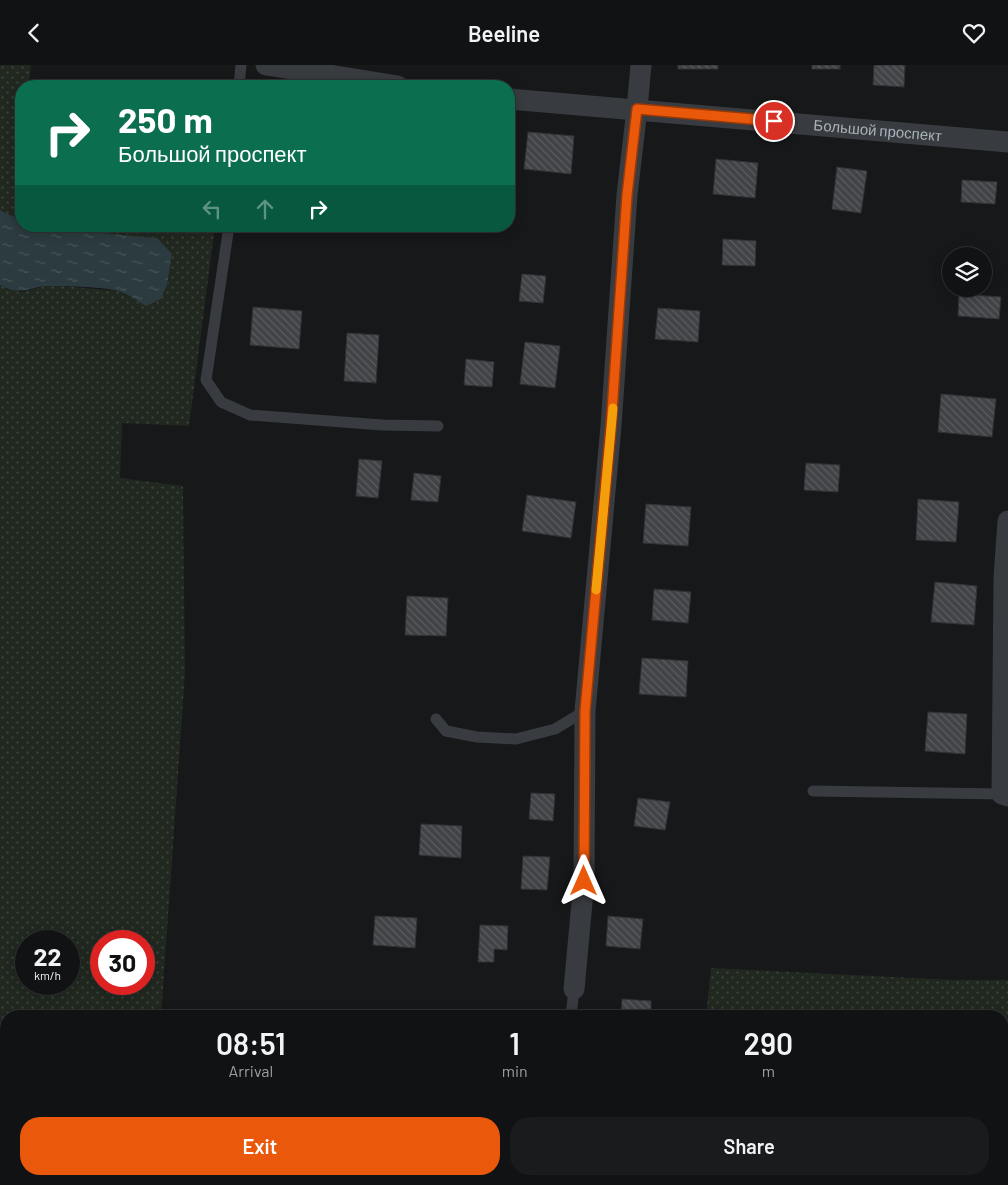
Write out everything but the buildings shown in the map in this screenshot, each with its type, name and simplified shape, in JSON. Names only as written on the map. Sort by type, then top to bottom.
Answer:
[{"type":"street","points":[[266,65],[360,80]]},
{"type":"street","points":[[574,989],[584,881],[585,711],[611,426],[627,195],[641,65]]},
{"type":"street","name":"Большой проспект","points":[[515,99],[1008,142]]},
{"type":"street","points":[[1005,795],[1004,577],[1008,521]]},
{"type":"lane","points":[[240,80],[241,65]]},
{"type":"lane","points":[[228,232],[206,380],[221,403],[250,415],[382,425],[438,426]]},
{"type":"lane","points":[[436,719],[446,731],[476,737],[516,739],[555,729],[585,711]]},
{"type":"lane","points":[[813,791],[1005,795]]},
{"type":"lane","points":[[572,1010],[574,989]]},
{"type":"shaded area","points":[[0,65],[31,65],[30,80],[15,80],[15,217],[0,210]]},
{"type":"shaded area","points":[[80,232],[214,232],[189,426],[122,423],[120,478],[183,486],[185,674],[161,1010],[0,1010],[0,285],[7,289],[21,292],[51,285],[118,291],[146,305],[161,299],[167,285],[172,254]]},
{"type":"shaded area","points":[[711,968],[954,980],[1008,980],[1008,1010],[707,1010]]},
{"type":"water","points":[[0,210],[15,217],[15,232],[88,232],[157,238],[172,254],[167,285],[161,299],[146,306],[125,294],[112,290],[44,286],[15,291],[0,285]]},
{"type":"slow traffic","points":[[596,590],[613,408]]},
{"type":"route","points":[[584,881],[585,711],[611,426],[627,195],[637,109],[774,121]]}]
